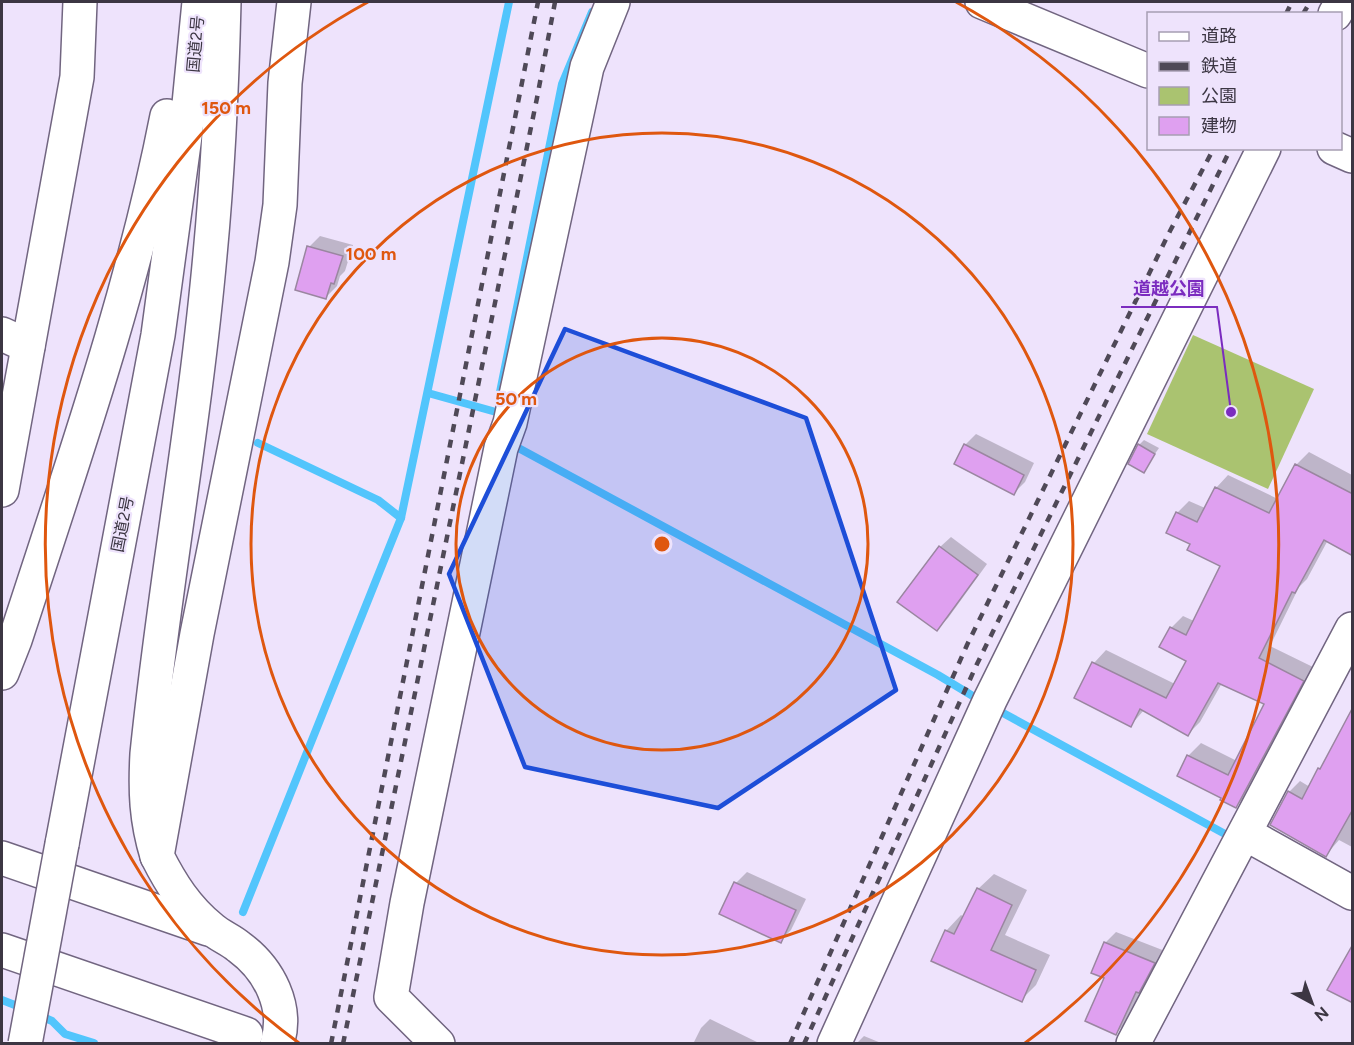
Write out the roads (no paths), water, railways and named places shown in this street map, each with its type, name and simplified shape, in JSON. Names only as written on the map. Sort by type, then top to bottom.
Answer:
[{"type":"main road","points":[[2,490],[15,340],[76,77],[80,2]]},
{"type":"main road","points":[[224,2],[210,255],[147,754],[145,793],[148,827],[157,856],[182,900],[213,930],[246,953],[264,971],[273,986],[281,1014],[277,1044]]},
{"type":"main road","points":[[157,856],[197,634],[272,262],[280,205],[285,83],[294,2]]},
{"type":"main road","points":[[438,1044],[391,997],[407,903],[503,442],[510,423],[587,67],[613,2]]},
{"type":"main road","points":[[982,2],[1147,70]]},
{"type":"main road","points":[[2,673],[15,640],[99,382],[131,273],[175,85],[198,17]]},
{"type":"main road","name":"国道2号","points":[[25,1044],[158,335],[188,114],[198,17]]},
{"type":"main road","points":[[834,1044],[988,704],[1263,150]]},
{"type":"main road","points":[[1339,150],[1353,156]]},
{"type":"main road","points":[[1133,1044],[1353,629]]},
{"type":"main road","points":[[1246,834],[1353,893]]},
{"type":"main road","points":[[2,858],[213,930]]},
{"type":"main road","points":[[2,950],[246,1034]]},
{"type":"waterway","points":[[243,912],[401,518],[509,2]]},
{"type":"waterway","points":[[500,392],[562,84],[592,12]]},
{"type":"waterway","points":[[428,393],[496,412]]},
{"type":"waterway","points":[[258,443],[378,500],[401,518]]},
{"type":"waterway","points":[[511,444],[938,675],[981,701]]},
{"type":"waterway","points":[[992,707],[1225,834]]},
{"type":"waterway","points":[[2,1000],[25,1009]]},
{"type":"waterway","points":[[36,1014],[52,1021],[65,1034],[94,1043]]},
{"type":"railway","points":[[331,1044],[538,2]]},
{"type":"railway","points":[[343,1044],[555,2]]},
{"type":"railway","points":[[1287,12],[1292,2]]},
{"type":"railway","points":[[1304,12],[1310,2]]},
{"type":"railway","points":[[790,1044],[967,645],[1170,231],[1213,150]]},
{"type":"railway","points":[[804,1044],[977,664],[1230,150]]},
{"type":"place","name":"道越公園","points":[[1231,412]]}]
